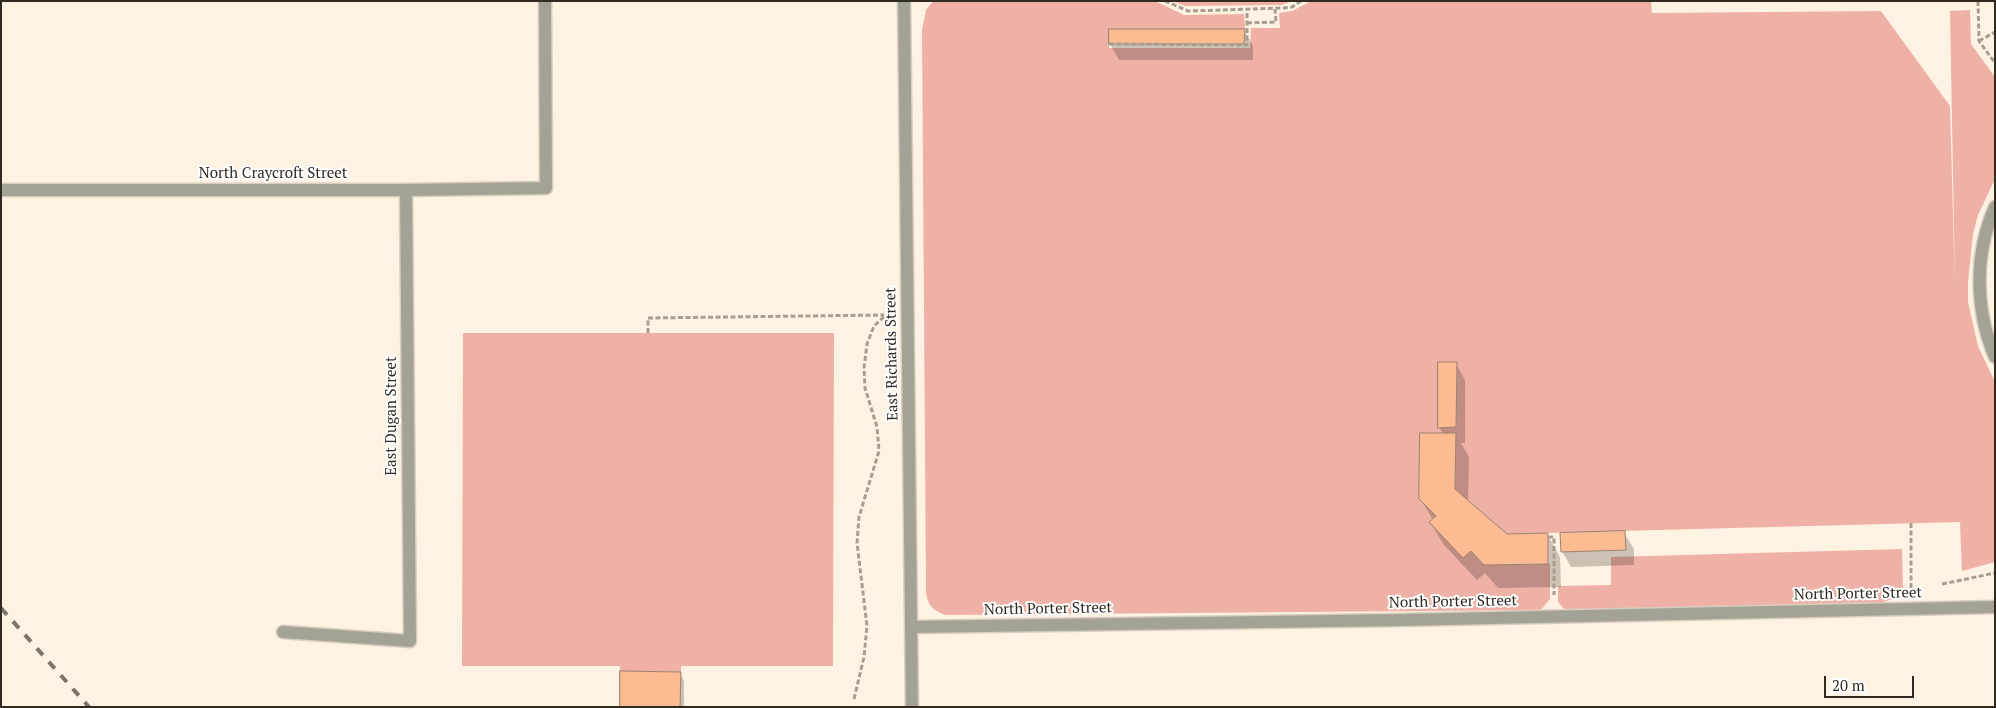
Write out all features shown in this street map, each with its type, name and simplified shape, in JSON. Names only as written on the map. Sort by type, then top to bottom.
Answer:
[{"type":"street","name":"North Craycroft Street","points":[[1,190],[546,188],[545,1]]},
{"type":"street","name":"East Richards Street","points":[[904,1],[912,707]]},
{"type":"street","name":"East Dugan Street","points":[[283,632],[410,641],[406,190]]},
{"type":"street","points":[[1995,207],[1985,234],[1979,275],[1983,316],[1995,357]]},
{"type":"street","name":"North Porter Street","points":[[911,627],[1995,608]]},
{"type":"path","points":[[1165,1],[1188,11],[1275,9],[1292,7],[1301,1]]},
{"type":"path","points":[[1978,1],[1979,41],[1995,63]]},
{"type":"path","points":[[1247,23],[1276,22],[1275,9]]},
{"type":"path","points":[[1109,44],[1247,45],[1247,10]]},
{"type":"path","points":[[1979,41],[1995,32]]},
{"type":"path","points":[[886,306],[886,316]]},
{"type":"path","points":[[648,333],[648,318],[886,316]]},
{"type":"path","points":[[854,699],[864,657],[867,626],[857,543],[859,518],[879,451],[878,428],[864,388],[864,368],[867,344],[874,326],[886,316]]},
{"type":"path","points":[[1911,524],[1912,591],[1921,589]]},
{"type":"path","points":[[1548,537],[1554,537],[1554,616]]},
{"type":"path","points":[[1939,585],[1995,573]]},
{"type":"shaded area","points":[[933,1],[1157,2],[1184,15],[1244,14],[1245,29],[1109,29],[1109,48],[1250,48],[1251,28],[1280,28],[1279,13],[1292,11],[1311,1],[1651,1],[1652,13],[1881,11],[1950,106],[1955,286],[1950,11],[1970,10],[1971,44],[1995,77],[1995,179],[1978,215],[1973,234],[1968,302],[1978,346],[1995,382],[1995,562],[1962,571],[1960,522],[1507,534],[1455,489],[1456,433],[1420,433],[1419,498],[1436,516],[1429,522],[1463,558],[1471,551],[1484,565],[1550,564],[1550,599],[1541,610],[946,615],[938,612],[929,604],[926,591],[922,30],[926,10]],"holes":[[[1457,363],[1456,427],[1438,428]]]},
{"type":"shaded area","points":[[1173,1],[1293,1],[1282,5],[1185,6]]},
{"type":"shaded area","points":[[463,333],[834,333],[833,666],[681,666],[681,672],[620,671],[620,666],[462,666]]},
{"type":"shaded area","points":[[1902,549],[1903,590],[1893,599],[1869,605],[1565,610],[1558,602],[1558,586],[1611,585],[1611,557]]},
{"type":"building","points":[[1109,29],[1245,29],[1244,44],[1109,44]]},
{"type":"building","points":[[1438,362],[1457,362],[1456,427],[1438,428]]},
{"type":"building","points":[[1420,433],[1456,433],[1455,489],[1507,534],[1548,533],[1548,564],[1484,565],[1471,551],[1463,558],[1429,522],[1436,516],[1419,499]]},
{"type":"building","points":[[1625,531],[1626,550],[1561,552],[1560,533]]},
{"type":"building","points":[[620,671],[681,672],[680,707],[620,707]]},
{"type":"railway","points":[[1,608],[89,707]]}]
